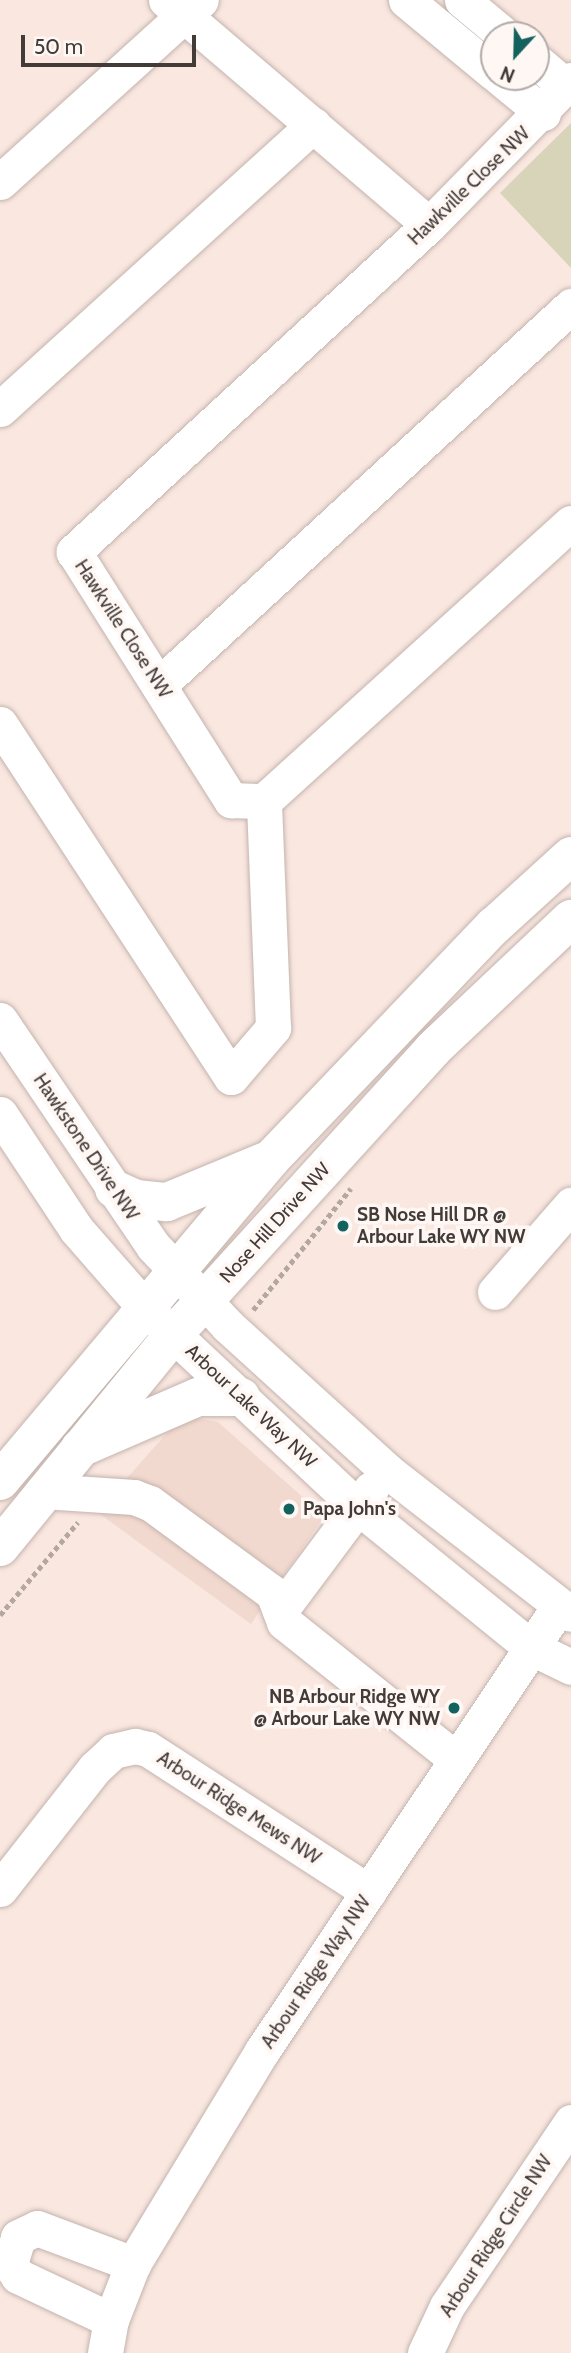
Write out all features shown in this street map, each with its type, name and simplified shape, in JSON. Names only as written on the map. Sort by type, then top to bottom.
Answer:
[{"type":"main road","points":[[0,1481],[271,1159],[494,926],[571,856]]},
{"type":"main road","name":"Nose Hill Drive NW","points":[[0,1547],[75,1450],[174,1334],[433,1049],[571,919]]},
{"type":"main road","points":[[114,1189],[136,1199],[167,1202],[271,1159]]},
{"type":"main road","points":[[75,1450],[198,1397],[241,1397]]},
{"type":"street","points":[[406,0],[480,61]]},
{"type":"street","points":[[462,0],[487,21]]},
{"type":"street","points":[[0,182],[183,5],[313,125],[429,225]]},
{"type":"street","name":"Hawkville Close NW","points":[[264,801],[231,800],[74,552],[429,225],[543,113],[569,83],[550,70]]},
{"type":"street","name":"Hawkville Close NW","points":[[516,91],[543,113]]},
{"type":"street","points":[[0,409],[313,125]]},
{"type":"street","points":[[159,685],[571,306]]},
{"type":"street","points":[[0,724],[231,1077],[273,1028],[264,801],[571,523]]},
{"type":"street","name":"Hawkstone Drive NW","points":[[0,1020],[114,1189],[176,1271]]},
{"type":"street","points":[[0,1114],[76,1229],[145,1307]]},
{"type":"street","points":[[495,1292],[571,1205]]},
{"type":"street","points":[[176,1271],[204,1301],[386,1470],[565,1611]]},
{"type":"street","name":"Arbour Lake Way NW","points":[[145,1307],[357,1506],[532,1648],[571,1667]]},
{"type":"street","points":[[280,1611],[386,1470]]},
{"type":"street","points":[[43,1491],[134,1497],[150,1503],[273,1593],[284,1622],[457,1760]]},
{"type":"street","name":"Arbour Ridge Way NW","points":[[108,2337],[132,2264],[262,2051],[532,1648],[565,1611]]},
{"type":"street","name":"Arbour Ridge Mews NW","points":[[0,1889],[95,1768],[113,1751],[135,1746],[148,1749],[369,1892]]},
{"type":"street","name":"Arbour Ridge Circle NW","points":[[425,2353],[447,2306],[571,2122]]},
{"type":"street","points":[[108,2337],[18,2276],[10,2264],[18,2237],[37,2228],[132,2264]]},
{"type":"path","points":[[253,1310],[357,1181]]},
{"type":"shaded area","points":[[571,123],[571,268],[500,193]]},
{"type":"shaded area","points":[[196,1418],[218,1422],[324,1516],[251,1624],[97,1512],[173,1426]]},
{"type":"place","name":"SB Nose Hill DR @ Arbour Lake WY NW","points":[[343,1226]]},
{"type":"place","name":"Papa John's","points":[[289,1509]]},
{"type":"place","name":"NB Arbour Ridge WY @ Arbour Lake WY NW","points":[[454,1708]]}]
